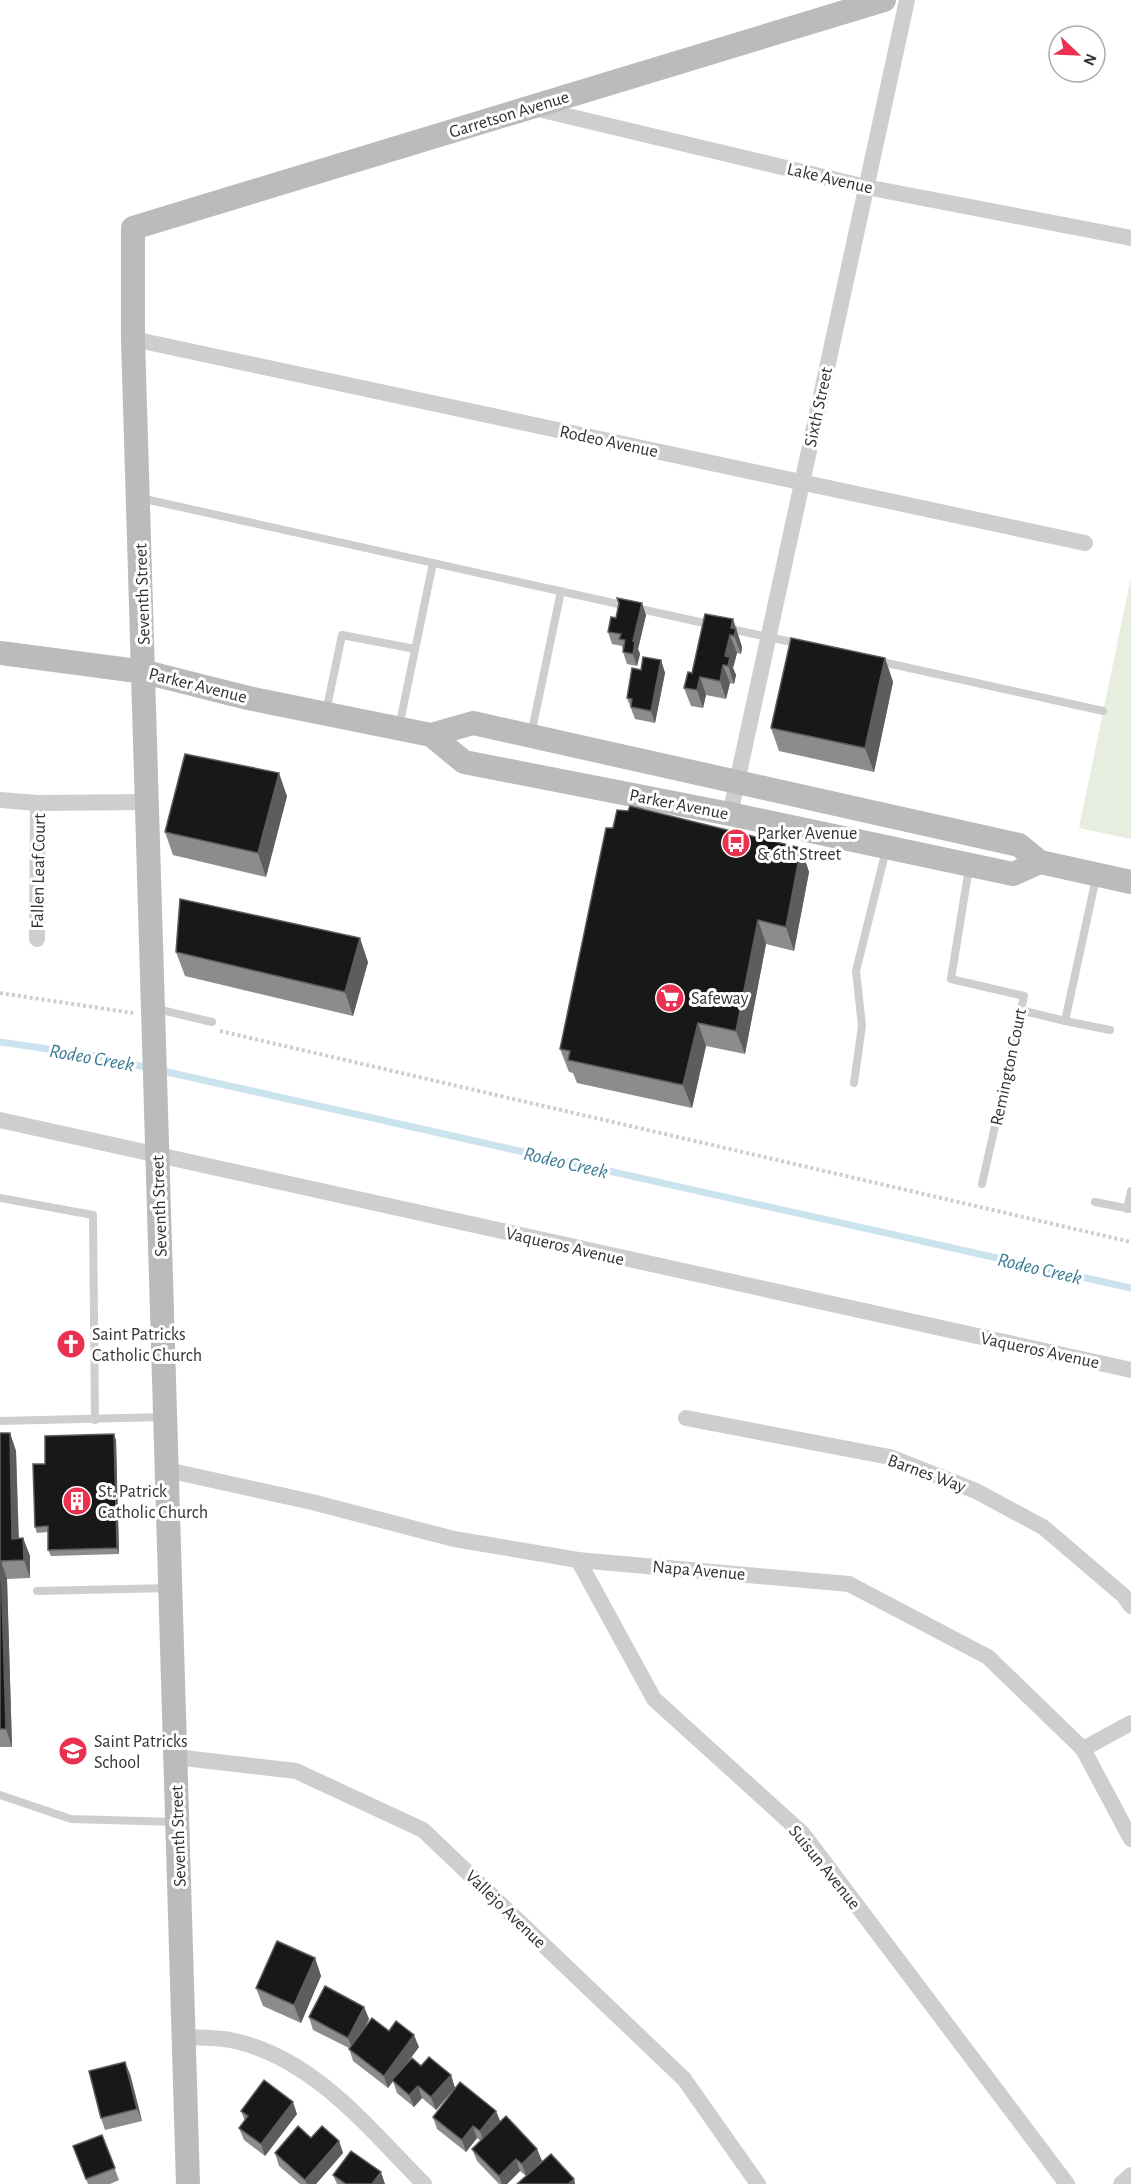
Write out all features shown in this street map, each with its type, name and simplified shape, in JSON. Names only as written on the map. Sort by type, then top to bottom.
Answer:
[{"type":"street","name":"Garretson Avenue","points":[[133,228],[884,0]]},
{"type":"street","name":"Sixth Street","points":[[730,814],[907,0]]},
{"type":"street","name":"Lake Avenue","points":[[532,107],[866,187],[1131,238]]},
{"type":"street","name":"Seventh Street","points":[[133,228],[134,339],[188,2184]]},
{"type":"street","name":"Rodeo Avenue","points":[[134,339],[1085,543]]},
{"type":"street","name":"Parker Avenue","points":[[0,653],[145,672],[431,735],[464,762],[730,814],[1013,874],[1040,862]]},
{"type":"street","name":"Parker Avenue","points":[[431,735],[473,723],[1019,844],[1040,862],[1131,882]]},
{"type":"street","points":[[0,800],[38,803],[148,802]]},
{"type":"street","name":"Fallen Leaf Court","points":[[37,939],[38,803]]},
{"type":"street","name":"Vaqueros Avenue","points":[[0,1120],[1131,1370]]},
{"type":"street","name":"Barnes Way","points":[[686,1418],[890,1457],[976,1491],[1043,1527],[1124,1596],[1131,1606]]},
{"type":"street","name":"Napa Avenue","points":[[167,1470],[312,1502],[454,1539],[578,1560],[849,1584],[988,1657],[1083,1749],[1131,1839]]},
{"type":"street","name":"Suisun Avenue","points":[[578,1560],[654,1699],[803,1833],[1067,2184]]},
{"type":"street","points":[[1083,1749],[1131,1722]]},
{"type":"street","name":"Vallejo Avenue","points":[[176,1757],[296,1771],[423,1830],[684,2079],[758,2184]]},
{"type":"street","points":[[184,2037],[235,2041],[288,2062],[334,2094],[424,2184]]},
{"type":"street","points":[[1121,2184],[1131,2175]]},
{"type":"lane","points":[[139,498],[814,647]]},
{"type":"lane","points":[[399,728],[433,563]]},
{"type":"lane","points":[[531,736],[561,591]]},
{"type":"lane","points":[[326,713],[342,635],[415,649]]},
{"type":"lane","points":[[872,660],[1103,711]]},
{"type":"lane","points":[[854,1083],[862,1026],[856,971],[887,847]]},
{"type":"lane","name":"Remington Court","points":[[970,865],[951,979],[1024,996],[982,1184]]},
{"type":"lane","points":[[1065,1020],[1096,874]]},
{"type":"lane","points":[[1020,1010],[1110,1030]]},
{"type":"lane","points":[[155,1020],[212,1026]]},
{"type":"lane","points":[[1095,1202],[1129,1209],[1131,1191]]},
{"type":"lane","points":[[0,1198],[93,1215],[95,1420]]},
{"type":"lane","points":[[0,1421],[165,1417]]},
{"type":"lane","points":[[37,1591],[170,1588]]},
{"type":"lane","points":[[0,1795],[71,1819],[177,1822]]},
{"type":"path","points":[[0,993],[155,1020]]},
{"type":"path","points":[[212,1026],[1131,1242]]},
{"type":"green space","points":[[1131,577],[1131,839],[1079,828]]},
{"type":"building","points":[[617,598],[642,603],[633,641],[635,641],[633,654],[623,652],[625,640],[619,639],[621,634],[608,632],[611,617],[616,618],[619,603]]},
{"type":"building","points":[[705,614],[733,619],[731,628],[736,629],[734,636],[730,635],[725,656],[730,657],[728,666],[723,665],[720,681],[700,677],[697,690],[684,688],[688,672],[692,673]]},
{"type":"building","points":[[791,638],[885,658],[865,748],[771,728]]},
{"type":"building","points":[[643,657],[661,660],[651,711],[631,707],[632,699],[627,698],[632,668],[641,670]]},
{"type":"building","points":[[185,754],[279,773],[258,853],[165,832]]},
{"type":"building","name":"Safeway","points":[[630,806],[801,848],[786,927],[758,920],[736,1031],[698,1023],[683,1085],[568,1060],[570,1051],[560,1049],[606,828],[613,828],[617,810],[628,811]]},
{"type":"building","points":[[180,899],[360,938],[345,992],[176,952]]},
{"type":"building","points":[[0,1433],[10,1433],[12,1539],[23,1538],[24,1560],[1,1561],[6,1729],[0,1729]]},
{"type":"building","name":"St. Patrick Catholic Church","points":[[114,1434],[117,1548],[48,1550],[48,1526],[35,1527],[33,1464],[45,1464],[45,1436]]},
{"type":"building","points":[[277,1941],[315,1958],[294,2005],[256,1988]]},
{"type":"building","points":[[325,1986],[364,2007],[348,2038],[309,2017]]},
{"type":"building","points":[[372,2018],[389,2031],[396,2021],[414,2035],[384,2076],[349,2049]]},
{"type":"building","points":[[429,2057],[451,2075],[431,2097],[418,2086],[409,2095],[392,2080],[412,2058],[421,2066]]},
{"type":"building","points":[[125,2062],[137,2109],[101,2118],[89,2071]]},
{"type":"building","points":[[264,2080],[293,2102],[261,2144],[239,2128],[248,2116],[241,2111]]},
{"type":"building","points":[[460,2082],[496,2111],[480,2131],[473,2126],[462,2140],[433,2117]]},
{"type":"building","points":[[506,2116],[537,2149],[522,2164],[516,2159],[499,2176],[472,2149]]},
{"type":"building","points":[[298,2126],[311,2138],[322,2126],[339,2141],[305,2180],[275,2153]]},
{"type":"building","points":[[102,2135],[115,2168],[86,2179],[73,2146]]},
{"type":"building","points":[[351,2151],[381,2172],[372,2184],[346,2184],[333,2175]]},
{"type":"building","points":[[551,2154],[574,2179],[568,2184],[517,2184]]},
{"type":"waterway","name":"Rodeo Creek","points":[[0,1042],[96,1056],[1131,1288]]},
{"type":"place","name":"Parker Avenue & 6th Street","points":[[736,843]]},
{"type":"place","name":"Safeway","points":[[670,998]]},
{"type":"place","name":"Saint Patricks Catholic Church","points":[[71,1344]]},
{"type":"place","name":"St. Patrick Catholic Church","points":[[77,1501]]},
{"type":"place","name":"Saint Patricks School","points":[[73,1751]]}]
